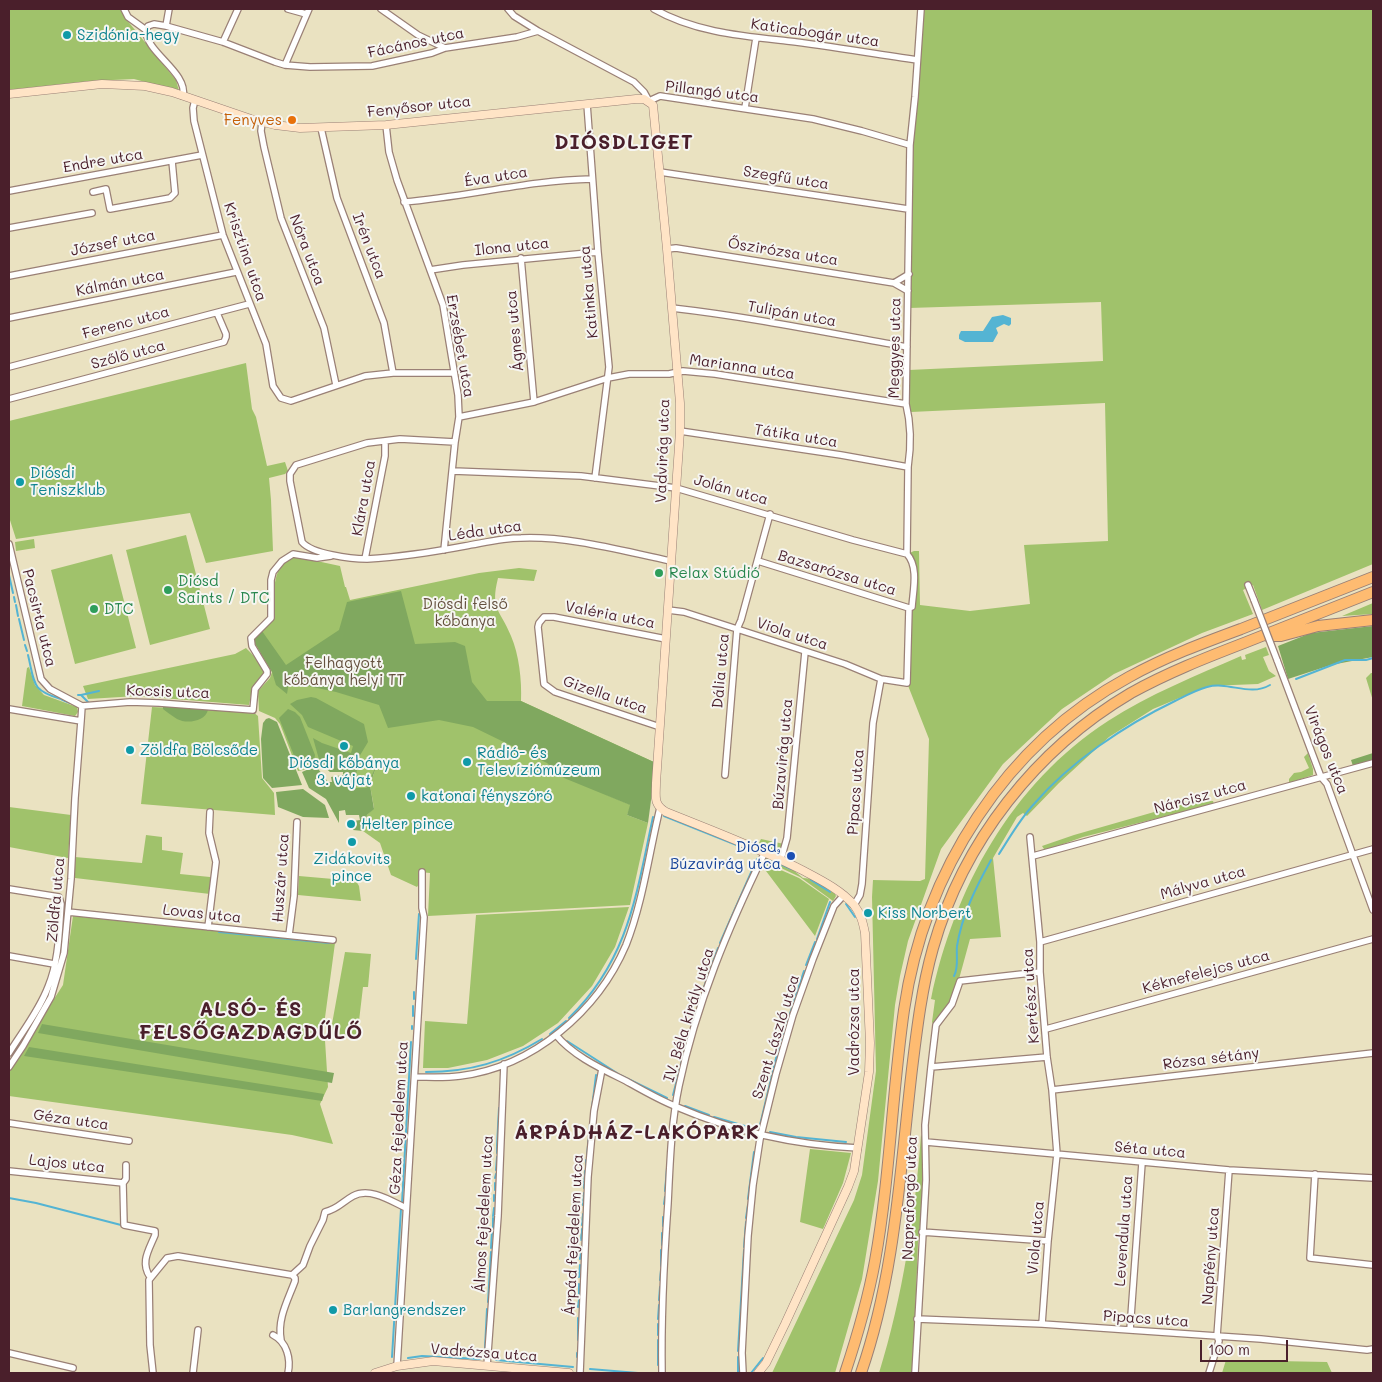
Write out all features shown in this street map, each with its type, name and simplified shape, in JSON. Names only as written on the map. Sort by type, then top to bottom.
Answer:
[{"type":"highway","points":[[845,1373],[864,1310],[875,1261],[886,1182],[904,1009],[912,965],[923,926],[934,898],[970,828],[1005,780],[1044,739],[1074,713],[1112,687],[1180,652],[1373,577]]},
{"type":"highway","points":[[861,1373],[874,1335],[890,1259],[919,1011],[933,949],[942,921],[968,862],[990,827],[1012,797],[1045,760],[1082,727],[1119,701],[1187,665],[1373,592]]},
{"type":"highway","points":[[1258,637],[1281,636],[1333,624],[1373,620]]},
{"type":"street","points":[[124,9],[128,17],[146,30],[148,40],[182,82],[183,96]]},
{"type":"street","points":[[166,26],[169,9]]},
{"type":"street","points":[[222,42],[238,9]]},
{"type":"street","points":[[285,65],[308,12],[288,9]]},
{"type":"street","points":[[381,9],[418,35],[445,48]]},
{"type":"street","name":"Pillangó utca","points":[[508,9],[514,16],[538,31],[625,76],[641,88],[649,101],[660,96],[745,108],[813,120],[862,131],[910,145]]},
{"type":"street","name":"Katicabogár utca","points":[[654,9],[689,25],[756,38],[917,60]]},
{"type":"street","name":"Meggyes utca","points":[[907,683],[909,608],[912,607],[914,582],[912,560],[908,554],[909,414],[906,404],[909,274],[908,209],[910,145],[921,9]]},
{"type":"street","name":"Fácános utca","points":[[146,30],[148,26],[154,24],[166,26],[222,42],[285,65],[310,67],[372,66],[432,53],[445,48],[517,37],[538,31]]},
{"type":"street","points":[[745,108],[756,38]]},
{"type":"street","name":"Fenyősor utca","points":[[9,94],[117,84],[160,89],[262,122],[286,127],[321,128],[386,125],[636,99],[649,101]]},
{"type":"street","name":"Krisztina utca","points":[[195,100],[193,108],[194,121],[222,235],[266,344],[275,391],[281,398],[291,401],[336,385]]},
{"type":"street","name":"Vadvirág utca","points":[[649,101],[654,110],[680,403],[680,431],[660,727],[658,806]]},
{"type":"street","name":"Katinka utca","points":[[587,104],[609,367],[595,478]]},
{"type":"street","name":"Nóra utca","points":[[262,122],[265,154],[278,210],[324,328],[336,385]]},
{"type":"street","name":"Erzsébet utca","points":[[386,125],[392,163],[404,202],[443,305],[458,395],[459,417],[444,550]]},
{"type":"street","name":"Irén utca","points":[[321,128],[337,198],[384,323],[393,373]]},
{"type":"street","name":"Endre utca","points":[[9,191],[202,155]]},
{"type":"street","points":[[93,192],[106,189],[110,209],[170,198],[175,193],[172,161]]},
{"type":"street","name":"Szegfű utca","points":[[660,172],[908,209]]},
{"type":"street","name":"Éva utca","points":[[404,202],[444,198],[561,180],[592,179]]},
{"type":"street","points":[[9,228],[92,213]]},
{"type":"street","name":"József utca","points":[[9,276],[222,235]]},
{"type":"street","name":"Őszirózsa utca","points":[[667,249],[676,248],[894,283],[908,291]]},
{"type":"street","name":"Ilona utca","points":[[430,270],[521,258],[598,252]]},
{"type":"street","name":"Ágnes utca","points":[[521,258],[534,402]]},
{"type":"street","name":"Kálmán utca","points":[[9,318],[236,272]]},
{"type":"street","points":[[894,283],[909,274]]},
{"type":"street","name":"Ferenc utca","points":[[9,367],[249,304]]},
{"type":"street","name":"Tulipán utca","points":[[672,308],[795,326],[907,347]]},
{"type":"street","name":"Szőlő utca","points":[[9,399],[224,342],[226,334],[217,313]]},
{"type":"street","name":"Marianna utca","points":[[459,417],[534,402],[608,378],[629,374],[669,374],[686,371],[906,404]]},
{"type":"street","points":[[336,385],[365,376],[393,373],[454,373]]},
{"type":"street","name":"Tátika utca","points":[[680,431],[908,467]]},
{"type":"street","points":[[384,441],[400,439],[455,442]]},
{"type":"street","name":"Léda utca","points":[[384,441],[367,442],[300,462],[292,469],[290,481],[304,544],[333,556],[365,559],[444,550],[500,540],[538,538],[570,540],[671,561]]},
{"type":"street","name":"Klára utca","points":[[365,559],[384,456],[384,441]]},
{"type":"street","name":"Jolán utca","points":[[453,471],[595,478],[676,488],[770,514],[853,540],[908,554]]},
{"type":"street","name":"Dália utca","points":[[725,775],[737,629],[770,514]]},
{"type":"street","name":"Pacsirta utca","points":[[9,544],[41,678],[50,689],[82,706]]},
{"type":"street","name":"Kocsis utca","points":[[82,706],[130,702],[253,710],[255,689],[267,674],[267,671],[252,646],[251,638],[271,618],[270,588],[274,572],[282,560],[293,554],[317,558],[333,556]]},
{"type":"street","name":"Bazsarózsa utca","points":[[758,561],[909,608]]},
{"type":"street","name":"Virágos utca","points":[[1248,585],[1321,777],[1327,784],[1373,910]]},
{"type":"street","name":"Viola utca","points":[[668,610],[684,612],[737,629],[845,664],[881,679],[907,683]]},
{"type":"street","name":"Valéria utca","points":[[544,684],[538,627],[541,620],[548,617],[666,639]]},
{"type":"street","name":"Búzavirág utca","points":[[781,859],[787,838],[805,652]]},
{"type":"street","name":"Pipacs utca","points":[[854,905],[862,884],[873,723],[881,679]]},
{"type":"street","name":"Gizella utca","points":[[544,684],[554,692],[660,727]]},
{"type":"street","name":"Zöldfa utca","points":[[9,1067],[51,997],[64,953],[82,706]]},
{"type":"street","points":[[9,709],[81,722]]},
{"type":"street","name":"Nárcisz utca","points":[[1033,856],[1373,764]]},
{"type":"street","points":[[414,1077],[461,1076],[504,1064],[529,1053],[556,1035],[590,1003],[614,968],[626,945],[634,920],[658,806]]},
{"type":"street","name":"Vadrózsa utca","points":[[658,806],[666,812],[765,852],[812,875],[844,895],[854,905],[861,916],[865,933],[870,1043],[869,1072],[854,1171],[785,1324],[760,1372]]},
{"type":"street","points":[[208,927],[216,862],[209,834],[210,812]]},
{"type":"street","name":"Huszár utca","points":[[289,935],[294,896],[297,822]]},
{"type":"street","name":"Kertész utca","points":[[1030,837],[1040,942],[1040,972],[1047,1057],[1052,1090],[1057,1154]]},
{"type":"street","name":"Mályva utca","points":[[1040,942],[1373,849]]},
{"type":"street","name":"IV. Béla király utca","points":[[662,1373],[669,1170],[679,1084],[702,1002],[743,897],[765,852]]},
{"type":"street","name":"Géza fejedelem utca","points":[[397,1366],[424,917],[422,908],[422,872]]},
{"type":"street","name":"Zöldfa utca","points":[[9,889],[59,897],[61,904],[58,943],[49,986],[9,1053]]},
{"type":"street","name":"Szent László utca","points":[[743,1373],[742,1353],[748,1236],[753,1185],[761,1135],[793,1015],[834,906],[844,895]]},
{"type":"street","name":"Lovas utca","points":[[68,912],[332,940]]},
{"type":"street","name":"Kéknefelejcs utca","points":[[1046,1028],[1373,939]]},
{"type":"street","points":[[9,956],[54,964]]},
{"type":"street","name":"Napraforgó utca","points":[[915,1373],[926,1180],[925,1125],[936,1025],[952,1004],[960,981],[1040,972]]},
{"type":"street","points":[[556,1035],[571,1049],[602,1069],[676,1107],[724,1125],[790,1141],[858,1148]]},
{"type":"street","name":"Rózsa sétány","points":[[1052,1090],[1373,1053]]},
{"type":"street","points":[[931,1067],[1047,1057]]},
{"type":"street","name":"Álmos fejedelem utca","points":[[488,1366],[498,1216],[504,1064]]},
{"type":"street","name":"Árpád fejedelem utca","points":[[580,1373],[588,1177],[594,1111],[602,1069]]},
{"type":"street","name":"Géza utca","points":[[9,1123],[129,1141]]},
{"type":"street","name":"Séta utca","points":[[926,1142],[1229,1170],[1373,1178]]},
{"type":"street","name":"Viola utca","points":[[1042,1324],[1057,1154]]},
{"type":"street","name":"Levendula utca","points":[[1130,1330],[1142,1162]]},
{"type":"street","points":[[126,1165],[126,1179],[123,1183],[124,1225],[153,1230],[156,1233],[145,1261],[150,1277]]},
{"type":"street","name":"Napfény utca","points":[[1209,1373],[1219,1341],[1229,1170]]},
{"type":"street","name":"Lajos utca","points":[[9,1171],[123,1183]]},
{"type":"street","points":[[1316,1174],[1310,1258],[1373,1265]]},
{"type":"street","points":[[292,1275],[303,1265],[325,1212],[337,1208],[354,1195],[374,1194],[406,1208]]},
{"type":"street","points":[[922,1232],[1048,1241]]},
{"type":"street","points":[[152,1373],[148,1284],[150,1277],[167,1258],[178,1256],[292,1275],[295,1278],[280,1320],[279,1329],[281,1340],[289,1357],[288,1373]]},
{"type":"street","name":"Pipacs utca","points":[[917,1319],[1042,1324],[1261,1339],[1367,1350],[1373,1349]]},
{"type":"street","points":[[193,1373],[198,1330]]},
{"type":"street","points":[[273,1336],[281,1340]]},
{"type":"street","points":[[9,1353],[73,1368]]},
{"type":"street","name":"Vadrózsa utca","points":[[375,1373],[397,1366],[433,1362],[488,1366],[499,1370],[569,1373]]},
{"type":"green space","points":[[9,9],[123,9],[126,19],[176,80],[179,91],[134,79],[91,81],[9,90]]},
{"type":"green space","points":[[921,9],[1373,9],[1373,564],[1262,610],[1253,585],[1243,590],[1253,614],[1202,633],[1114,674],[1062,709],[1003,764],[941,849],[908,941],[895,1005],[878,1181],[862,1279],[835,1373],[772,1373],[854,1200],[862,1175],[876,1071],[873,880],[920,881],[925,879],[929,739],[907,683],[909,608],[912,607],[914,582],[907,554],[919,551],[920,605],[970,611],[1030,604],[1024,545],[1108,541],[1105,403],[911,412],[909,404],[909,370],[1103,361],[1101,302],[909,308],[908,209]]},
{"type":"green space","points":[[246,363],[252,409],[256,417],[267,466],[285,462],[288,471],[285,474],[269,478],[273,551],[206,563],[190,513],[16,539],[9,517],[9,421]]},
{"type":"green space","name":"Diósd Saints / DTC","points":[[186,535],[210,629],[150,645],[126,550]]},
{"type":"green space","points":[[34,539],[35,548],[16,551],[15,542]]},
{"type":"green space","name":"DTC","points":[[112,554],[136,648],[75,664],[51,570]]},
{"type":"green space","points":[[298,557],[340,566],[350,600],[479,573],[519,568],[537,570],[534,581],[498,578],[495,597],[497,609],[514,643],[518,659],[521,701],[656,763],[607,795],[631,805],[627,815],[648,823],[630,905],[428,916],[430,873],[420,872],[417,887],[391,875],[380,843],[363,831],[367,815],[374,808],[370,785],[375,770],[366,788],[353,788],[358,758],[298,771],[280,724],[275,718],[259,711],[258,691],[270,678],[272,672],[260,654],[262,631],[274,618],[274,587],[278,572],[287,560]]},
{"type":"green space","name":"Felhagyott kőbánya helyi TT","points":[[401,591],[415,644],[455,642],[465,646],[472,682],[487,701],[521,701],[656,763],[648,823],[627,815],[630,805],[564,778],[547,763],[473,727],[439,720],[388,728],[379,705],[336,692],[289,682],[287,694],[276,685],[272,672],[254,642],[255,636],[262,631],[286,665],[339,630],[347,602]]},
{"type":"green space","points":[[1373,603],[1373,614],[1342,616]]},
{"type":"green space","points":[[1373,626],[1373,657],[1331,665],[1288,679],[1278,646],[1311,633]]},
{"type":"green space","points":[[1266,647],[1269,655],[1263,657],[1269,671],[1276,676],[1258,684],[1208,686],[1153,709],[1109,737],[1059,783],[1027,816],[1023,813],[1017,817],[993,858],[1001,937],[970,939],[956,990],[947,1010],[933,1024],[935,1000],[931,999],[941,958],[955,918],[972,879],[992,842],[1015,808],[1043,776],[1073,747],[1124,711],[1190,678],[1241,656],[1242,660],[1246,659],[1245,655]]},
{"type":"green space","points":[[246,648],[258,660],[264,672],[252,690],[249,705],[137,696],[88,699],[83,686],[235,654]]},
{"type":"green space","points":[[29,667],[35,685],[44,695],[77,707],[78,712],[75,716],[22,706],[27,668]]},
{"type":"green space","points":[[1373,673],[1373,701],[1366,678]]},
{"type":"green space","points":[[311,697],[364,724],[368,742],[359,757],[354,788],[366,788],[377,764],[370,785],[374,809],[367,815],[363,831],[353,830],[354,821],[360,820],[359,815],[346,815],[345,810],[339,811],[339,823],[326,799],[309,788],[302,772],[316,766],[328,782],[332,782],[331,777],[343,775],[343,772],[330,772],[320,763],[313,738],[351,753],[353,746],[308,727],[302,715],[290,704],[297,700]]},
{"type":"green space","points":[[163,706],[208,710],[203,717],[190,722],[181,721],[173,717],[163,709]]},
{"type":"green space","points":[[152,707],[253,712],[258,716],[262,778],[274,793],[275,815],[141,804]]},
{"type":"green space","points":[[288,709],[300,717],[315,755],[314,761],[299,768],[279,718]]},
{"type":"green space","points":[[269,718],[277,722],[302,785],[272,788],[263,778],[261,739],[263,723]]},
{"type":"green space","points":[[1308,753],[1313,775],[1289,783],[1289,779],[1294,773],[1309,768],[1304,757]]},
{"type":"green space","points":[[1373,753],[1373,761],[1353,766],[1351,760]]},
{"type":"green space","points":[[303,789],[325,805],[329,818],[303,817],[278,807],[276,792]]},
{"type":"green space","points":[[1213,801],[1214,804],[1083,837],[1049,849],[1044,849],[1042,846],[1189,802]]},
{"type":"green space","points":[[9,807],[71,815],[68,858],[9,847]]},
{"type":"green space","points":[[146,835],[162,837],[162,850],[183,853],[180,874],[210,877],[210,894],[75,878],[75,857],[142,863]]},
{"type":"green space","points":[[761,839],[784,844],[780,851],[773,852],[759,843]]},
{"type":"green space","points":[[768,857],[787,865],[803,878],[813,879],[834,892],[836,896],[833,901],[800,877],[764,860]]},
{"type":"green space","points":[[765,863],[799,878],[829,899],[815,936],[763,867]]},
{"type":"green space","points":[[299,876],[356,881],[359,886],[361,901],[298,895]]},
{"type":"green space","points":[[629,907],[615,947],[592,986],[558,1023],[523,1046],[487,1060],[448,1068],[423,1068],[425,1021],[467,1024],[476,915]]},
{"type":"green space","points":[[73,916],[335,943],[324,1025],[328,1087],[320,1104],[333,1144],[292,1135],[9,1096],[9,1069],[63,985]]},
{"type":"green space","points":[[345,952],[371,954],[368,987],[363,987],[357,1038],[330,1035]]},
{"type":"green space","points":[[42,1024],[334,1073],[332,1083],[38,1033]]},
{"type":"green space","points":[[29,1047],[324,1094],[322,1101],[24,1056]]},
{"type":"green space","points":[[921,1135],[924,1141],[923,1199],[918,1242],[913,1373],[879,1373],[895,1315],[907,1255]]},
{"type":"green space","points":[[810,1149],[851,1153],[843,1183],[823,1229],[800,1222]]},
{"type":"green space","points":[[1226,1360],[1327,1362],[1332,1373],[1222,1373]]},
{"type":"water","points":[[1003,315],[1011,318],[1011,324],[1009,326],[1004,324],[996,328],[998,333],[993,342],[965,342],[959,339],[961,331],[983,331],[992,317]]},
{"type":"waterway","points":[[9,575],[13,593]]},
{"type":"waterway","points":[[14,597],[15,602]]},
{"type":"waterway","points":[[16,605],[18,616]]},
{"type":"waterway","points":[[19,619],[24,640]]},
{"type":"waterway","points":[[25,645],[27,651]]},
{"type":"waterway","points":[[28,655],[34,679],[39,689],[51,696],[72,703]]},
{"type":"waterway","points":[[1296,679],[1345,660],[1373,658]]},
{"type":"waterway","points":[[999,854],[1015,828],[1048,788],[1081,759],[1137,721],[1203,688],[1223,686],[1254,690],[1270,685]]},
{"type":"waterway","points":[[81,695],[99,691]]},
{"type":"waterway","points":[[78,695],[81,695],[88,702]]},
{"type":"waterway","points":[[664,816],[754,852]]},
{"type":"waterway","points":[[569,1018],[589,996],[605,973],[617,949],[635,899],[653,817]]},
{"type":"waterway","points":[[720,943],[757,859]]},
{"type":"waterway","points":[[770,859],[791,869]]},
{"type":"waterway","points":[[954,976],[956,973],[957,946],[962,923],[975,891],[991,860]]},
{"type":"waterway","points":[[811,880],[830,892]]},
{"type":"waterway","points":[[817,939],[830,902]]},
{"type":"waterway","points":[[846,904],[855,917]]},
{"type":"waterway","points":[[416,959],[419,914]]},
{"type":"waterway","points":[[219,932],[329,943]]},
{"type":"waterway","points":[[806,965],[815,942]]},
{"type":"waterway","points":[[704,987],[718,948]]},
{"type":"waterway","points":[[760,1125],[778,1050],[804,971]]},
{"type":"waterway","points":[[414,992],[414,999]]},
{"type":"waterway","points":[[696,1013],[701,996]]},
{"type":"waterway","points":[[413,1006],[413,1016]]},
{"type":"waterway","points":[[550,1034],[566,1021]]},
{"type":"waterway","points":[[426,1072],[472,1068],[500,1060],[542,1039]]},
{"type":"waterway","points":[[567,1041],[620,1075],[667,1098]]},
{"type":"waterway","points":[[673,1095],[687,1041]]},
{"type":"waterway","points":[[402,1203],[411,1042]]},
{"type":"waterway","points":[[592,1108],[596,1075]]},
{"type":"waterway","points":[[685,1106],[709,1115]]},
{"type":"waterway","points":[[497,1146],[499,1108]]},
{"type":"waterway","points":[[714,1117],[755,1129]]},
{"type":"waterway","points":[[589,1130],[590,1125]]},
{"type":"waterway","points":[[770,1132],[796,1137],[846,1142]]},
{"type":"waterway","points":[[587,1156],[589,1135]]},
{"type":"waterway","points":[[497,1147],[497,1153]]},
{"type":"waterway","points":[[748,1199],[754,1152]]},
{"type":"waterway","points":[[496,1170],[497,1157]]},
{"type":"waterway","points":[[586,1160],[586,1166]]},
{"type":"waterway","points":[[665,1191],[667,1168]]},
{"type":"waterway","points":[[584,1188],[585,1171]]},
{"type":"waterway","points":[[495,1178],[496,1174]]},
{"type":"waterway","points":[[495,1183],[495,1190]]},
{"type":"waterway","points":[[583,1205],[584,1193]]},
{"type":"waterway","points":[[494,1195],[494,1201]]},
{"type":"waterway","points":[[664,1204],[665,1197]]},
{"type":"waterway","points":[[9,1198],[121,1225]]},
{"type":"waterway","points":[[746,1218],[748,1205]]},
{"type":"waterway","points":[[493,1216],[494,1208]]},
{"type":"waterway","points":[[392,1357],[401,1209]]},
{"type":"waterway","points":[[582,1225],[583,1214]]},
{"type":"waterway","points":[[663,1217],[663,1226]]},
{"type":"waterway","points":[[493,1218],[493,1228]]},
{"type":"waterway","points":[[744,1247],[746,1222]]},
{"type":"waterway","points":[[581,1240],[582,1229]]},
{"type":"waterway","points":[[491,1248],[492,1232]]},
{"type":"waterway","points":[[662,1233],[662,1245]]},
{"type":"waterway","points":[[580,1259],[581,1247]]},
{"type":"waterway","points":[[661,1250],[661,1266]]},
{"type":"waterway","points":[[738,1351],[744,1250]]},
{"type":"waterway","points":[[488,1302],[491,1252]]},
{"type":"waterway","points":[[579,1277],[580,1265]]},
{"type":"waterway","points":[[660,1280],[661,1270]]},
{"type":"waterway","points":[[579,1284],[579,1294]]},
{"type":"waterway","points":[[659,1300],[660,1287]]},
{"type":"waterway","points":[[578,1307],[579,1300]]},
{"type":"waterway","points":[[658,1319],[659,1305]]},
{"type":"waterway","points":[[485,1348],[487,1309]]},
{"type":"waterway","points":[[578,1318],[578,1340]]},
{"type":"waterway","points":[[658,1324],[658,1335]]},
{"type":"waterway","points":[[658,1340],[658,1365]]},
{"type":"waterway","points":[[408,1358],[422,1356],[480,1359]]},
{"type":"waterway","points":[[738,1357],[738,1372]]},
{"type":"waterway","points":[[751,1373],[763,1358]]},
{"type":"waterway","points":[[496,1360],[573,1367]]},
{"type":"waterway","points":[[590,1369],[638,1373]]},
{"type":"place","name":"Szidónia-hegy","points":[[67,35]]},
{"type":"place","name":"Fenyves","points":[[292,120]]},
{"type":"place","name":"Diósdi Teniszklub","points":[[20,482]]},
{"type":"place","name":"Relax Stúdió","points":[[659,573]]},
{"type":"place","name":"Diósd Saints / DTC","points":[[168,590]]},
{"type":"place","name":"DTC","points":[[94,609]]},
{"type":"place","name":"Diósdi kőbánya 3. vájat","points":[[344,746]]},
{"type":"place","name":"Zöldfa Bölcsőde","points":[[130,750]]},
{"type":"place","name":"Rádió- és Televíziómúzeum","points":[[467,762]]},
{"type":"place","name":"katonai fényszóró","points":[[411,796]]},
{"type":"place","name":"Helter pince","points":[[351,824]]},
{"type":"place","name":"Zidákovits pince","points":[[352,842]]},
{"type":"place","name":"Diósd, Búzavirág utca","points":[[791,856]]},
{"type":"place","name":"Kiss Norbert","points":[[868,913]]},
{"type":"place","name":"Barlangrendszer","points":[[333,1310]]},
{"type":"district","name":"DIÓSDLIGET","points":[[624,143]]},
{"type":"district","name":"ALSÓ- ÉS FELSŐGAZDAGDŰLŐ","points":[[251,1022]]},
{"type":"district","name":"ÁRPÁDHÁZ-LAKÓPARK","points":[[637,1133]]},
{"type":"park label","name":"Diósdi felső kőbánya","points":[[465,612]]}]
